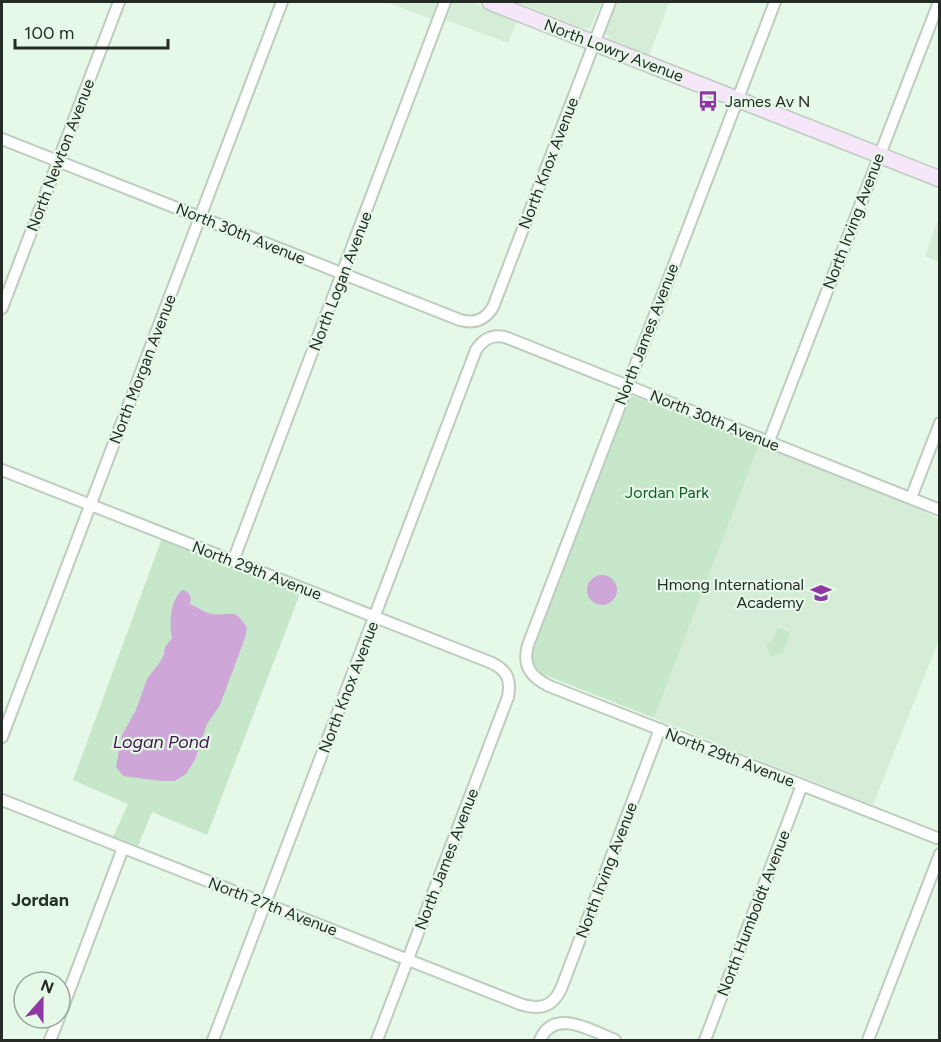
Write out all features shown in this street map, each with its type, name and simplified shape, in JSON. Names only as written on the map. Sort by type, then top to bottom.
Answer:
[{"type":"main road","name":"North Lowry Avenue","points":[[490,2],[939,179]]},
{"type":"street","name":"North Newton Avenue","points":[[2,308],[119,2]]},
{"type":"street","name":"North Morgan Avenue","points":[[2,736],[282,2]]},
{"type":"street","name":"North Logan Avenue","points":[[232,561],[445,2]]},
{"type":"street","name":"North Knox Avenue","points":[[481,320],[489,314],[493,307],[610,2]]},
{"type":"street","name":"North James Avenue","points":[[527,668],[525,658],[528,645],[736,98],[775,2]]},
{"type":"street","name":"North Irving Avenue","points":[[769,441],[939,2]]},
{"type":"street","name":"North 30th Avenue","points":[[2,139],[460,320],[470,322],[481,320]]},
{"type":"street","name":"North 30th Avenue","points":[[488,338],[505,337],[939,510]]},
{"type":"street","name":"North Knox Avenue","points":[[213,1041],[476,350],[480,343],[488,338]]},
{"type":"street","points":[[911,498],[939,423]]},
{"type":"street","name":"North 29th Avenue","points":[[2,470],[492,663],[504,670],[508,677]]},
{"type":"street","name":"North 29th Avenue","points":[[527,668],[532,676],[549,686],[939,840]]},
{"type":"street","name":"North James Avenue","points":[[377,1041],[508,697],[508,677]]},
{"type":"street","name":"North Irving Avenue","points":[[546,1006],[554,1000],[561,989],[660,729]]},
{"type":"street","name":"North Humboldt Avenue","points":[[705,1041],[802,785]]},
{"type":"street","name":"North 27th Avenue","points":[[2,800],[520,1004],[536,1008],[546,1006]]},
{"type":"street","points":[[72,982],[123,848]]},
{"type":"street","points":[[868,1041],[939,854]]},
{"type":"street","points":[[540,1041],[547,1029],[554,1024],[566,1023],[615,1041]]},
{"type":"shaded area","points":[[386,2],[437,2],[431,19]]},
{"type":"shaded area","points":[[453,2],[469,2],[517,20],[508,43],[446,20]]},
{"type":"shaded area","points":[[517,2],[602,2],[590,28],[582,28]]},
{"type":"shaded area","points":[[616,2],[669,3],[649,55],[610,39],[605,34]]},
{"type":"shaded area","points":[[939,217],[939,262],[925,256]]},
{"type":"shaded area","name":"Hmong International Academy","points":[[759,445],[939,519],[939,640],[873,805],[654,718]]},
{"type":"green space","name":"Jordan Park","points":[[633,396],[759,445],[654,718],[542,674],[531,661],[617,430],[616,424],[625,400]]},
{"type":"green space","points":[[162,538],[300,594],[207,835],[152,812],[138,846],[113,837],[128,804],[73,780]]},
{"type":"green space","points":[[780,628],[790,634],[783,652],[771,657],[766,645],[772,642],[777,629]]},
{"type":"water","points":[[602,575],[612,580],[617,590],[612,600],[602,605],[592,600],[587,590],[592,580]]},
{"type":"water","name":"Logan Pond","points":[[182,590],[188,592],[191,598],[190,604],[204,611],[239,617],[247,628],[245,638],[220,705],[207,724],[195,760],[186,774],[175,781],[123,776],[116,767],[122,735],[136,710],[147,679],[160,662],[165,647],[172,638],[171,612]]},
{"type":"place","name":"James Av N","points":[[708,101]]},
{"type":"place","name":"Hmong International Academy","points":[[821,593]]},
{"type":"district","name":"Jordan","points":[[40,900]]}]
